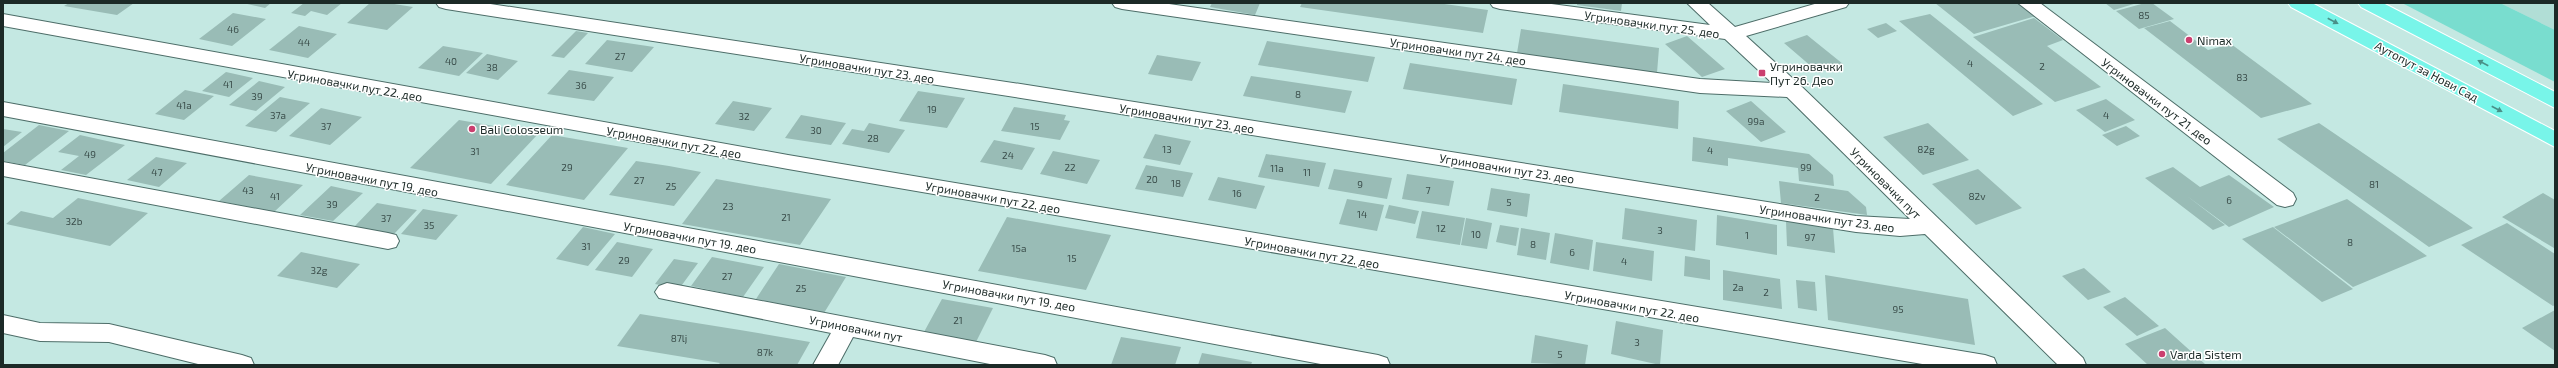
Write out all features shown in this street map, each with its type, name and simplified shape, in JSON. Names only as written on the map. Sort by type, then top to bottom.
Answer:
[{"type":"main road","name":"Аутопут за Нови Сад","points":[[2298,3],[2555,140]]},
{"type":"main road","points":[[2368,3],[2555,101]]},
{"type":"street","name":"Угриновачки пут 23. део","points":[[446,3],[1027,92],[1813,217],[1894,228],[1911,229],[1929,225]]},
{"type":"street","name":"Угриновачки пут 24. део","points":[[1122,3],[1700,86],[1758,91],[1794,91]]},
{"type":"street","name":"Угриновачки пут 25. део","points":[[1500,3],[1733,34]]},
{"type":"street","name":"Угриновачки пут","points":[[1697,3],[1733,34],[1794,91],[1929,225],[2074,365]]},
{"type":"street","points":[[1733,34],[1839,3]]},
{"type":"street","name":"Угриновачки пут 21. део","points":[[2028,3],[2285,199]]},
{"type":"street","name":"Угриновачки пут 22. део","points":[[3,20],[788,162],[1985,365]]},
{"type":"street","name":"Угриновачки пут 19. део","points":[[3,109],[1378,365]]},
{"type":"street","points":[[3,169],[388,240]]},
{"type":"street","name":"Угриновачки пут","points":[[666,292],[1045,365]]},
{"type":"street","points":[[3,324],[40,332],[109,333],[242,365]]},
{"type":"street","points":[[825,365],[847,326]]},
{"type":"shaded area","points":[[2500,3],[2555,3],[2555,30]]},
{"type":"green space","points":[[2402,3],[2500,3],[2555,30],[2555,82]]},
{"type":"building","points":[[69,3],[134,3],[117,15],[64,6]]},
{"type":"building","points":[[243,3],[271,3],[265,8]]},
{"type":"building","points":[[304,3],[342,3],[327,15],[311,11],[305,16],[291,13]]},
{"type":"building","points":[[370,3],[388,3],[413,7],[387,30],[347,23]]},
{"type":"building","points":[[1212,3],[1260,3],[1255,15],[1210,7]]},
{"type":"building","points":[[1302,3],[1437,3],[1488,10],[1483,33],[1300,7]]},
{"type":"building","points":[[1577,3],[1622,3],[1621,11],[1577,5]]},
{"type":"building","points":[[1935,3],[2018,3],[2036,16],[1974,34]]},
{"type":"building","points":[[2105,3],[2137,3],[2114,10]]},
{"type":"building","points":[[2145,3],[2152,3],[2174,19],[2139,29],[2116,11]]},
{"type":"building","points":[[233,13],[266,19],[232,46],[199,39]]},
{"type":"building","points":[[1930,14],[2043,104],[2013,116],[1899,21]]},
{"type":"building","points":[[2034,18],[2063,40],[2047,46],[2101,87],[2055,102],[1973,37]]},
{"type":"building","points":[[2170,21],[2208,50],[2231,44],[2312,104],[2261,118],[2144,28]]},
{"type":"building","points":[[1886,23],[1897,31],[1878,38],[1867,29]]},
{"type":"building","points":[[299,26],[337,34],[308,58],[269,50]]},
{"type":"building","points":[[1521,29],[1659,48],[1657,73],[1517,53]]},
{"type":"building","points":[[576,31],[588,33],[564,58],[551,56]]},
{"type":"building","points":[[1807,35],[1843,64],[1819,73],[1784,43]]},
{"type":"building","points":[[1687,36],[1725,69],[1702,77],[1665,44]]},
{"type":"building","points":[[607,40],[654,47],[632,72],[585,64]]},
{"type":"building","points":[[1267,41],[1375,57],[1368,82],[1258,65]]},
{"type":"building","points":[[443,46],[483,53],[459,76],[418,68]]},
{"type":"building","points":[[487,54],[518,61],[498,80],[466,73]]},
{"type":"building","points":[[1157,55],[1201,62],[1192,81],[1148,74]]},
{"type":"building","points":[[1410,63],[1517,79],[1512,105],[1403,89]]},
{"type":"building","points":[[569,70],[614,77],[594,101],[547,94]]},
{"type":"building","points":[[226,72],[253,78],[229,97],[202,91]]},
{"type":"building","points":[[1251,76],[1352,91],[1345,113],[1243,96]]},
{"type":"building","points":[[259,81],[285,87],[256,111],[229,105]]},
{"type":"building","points":[[1563,84],[1679,101],[1678,129],[1559,112]]},
{"type":"building","points":[[185,90],[214,96],[184,120],[155,114]]},
{"type":"building","points":[[918,91],[965,98],[947,128],[899,121]]},
{"type":"building","points":[[280,97],[310,103],[276,132],[245,126]]},
{"type":"building","points":[[2106,99],[2135,120],[2105,132],[2076,110]]},
{"type":"building","points":[[733,101],[772,108],[754,131],[715,124]]},
{"type":"building","points":[[1751,101],[1786,132],[1761,142],[1726,111]]},
{"type":"building","points":[[1014,107],[1066,115],[1064,120],[1070,121],[1060,140],[1001,131]]},
{"type":"building","points":[[321,108],[362,117],[330,145],[289,136]]},
{"type":"building","points":[[801,115],[846,123],[831,145],[785,138]]},
{"type":"building","points":[[459,120],[538,134],[491,184],[410,168]]},
{"type":"building","points":[[869,123],[905,130],[889,153],[842,144],[852,129],[864,131]]},
{"type":"building","points":[[1928,123],[1969,160],[1923,175],[1883,137]]},
{"type":"building","points":[[2319,123],[2473,228],[2429,247],[2277,139]]},
{"type":"building","points":[[39,125],[69,131],[25,165],[3,161],[3,153]]},
{"type":"building","points":[[2126,126],[2140,136],[2117,146],[2102,135]]},
{"type":"building","points":[[3,129],[22,132],[3,147]]},
{"type":"building","points":[[1155,134],[1191,141],[1180,165],[1143,158]]},
{"type":"building","points":[[80,135],[125,145],[86,175],[61,170],[79,156],[58,152]]},
{"type":"building","points":[[552,135],[628,148],[584,200],[506,185]]},
{"type":"building","points":[[1693,137],[1809,154],[1833,175],[1834,186],[1799,181],[1798,168],[1728,158],[1728,166],[1692,161]]},
{"type":"building","points":[[994,140],[1035,148],[1022,170],[980,162]]},
{"type":"building","points":[[1053,151],[1100,160],[1087,184],[1040,174]]},
{"type":"building","points":[[1266,154],[1326,163],[1319,187],[1258,177]]},
{"type":"building","points":[[156,157],[187,163],[159,187],[127,180]]},
{"type":"building","points":[[636,161],[701,172],[674,206],[609,195]]},
{"type":"building","points":[[1146,165],[1193,173],[1183,197],[1135,189]]},
{"type":"building","points":[[2173,167],[2200,187],[2229,175],[2274,207],[2229,227],[2187,196],[2225,225],[2213,230],[2145,178]]},
{"type":"building","points":[[1334,169],[1392,178],[1387,199],[1328,189]]},
{"type":"building","points":[[1978,169],[2022,208],[1976,225],[1932,184]]},
{"type":"building","points":[[1407,174],[1454,181],[1449,206],[1402,199]]},
{"type":"building","points":[[249,175],[303,185],[274,212],[219,201]]},
{"type":"building","points":[[1218,177],[1265,186],[1256,209],[1208,200]]},
{"type":"building","points":[[716,179],[831,199],[800,245],[682,224]]},
{"type":"building","points":[[1779,181],[1848,191],[1866,207],[1867,215],[1781,203]]},
{"type":"building","points":[[331,186],[363,193],[333,221],[300,215]]},
{"type":"building","points":[[1491,188],[1530,194],[1527,217],[1487,210]]},
{"type":"building","points":[[2543,193],[2555,200],[2554,248],[2502,217]]},
{"type":"building","points":[[78,198],[148,213],[110,246],[6,224],[21,211],[53,218]]},
{"type":"building","points":[[1347,199],[1384,205],[1377,231],[1339,224]]},
{"type":"building","points":[[2347,199],[2427,256],[2353,287],[2274,227]]},
{"type":"building","points":[[377,203],[417,210],[394,234],[354,227]]},
{"type":"building","points":[[1389,205],[1419,211],[1415,224],[1385,218]]},
{"type":"building","points":[[1625,208],[1697,220],[1695,251],[1622,239]]},
{"type":"building","points":[[423,209],[458,215],[436,240],[401,234]]},
{"type":"building","points":[[1422,211],[1465,218],[1460,245],[1416,238]]},
{"type":"building","points":[[1717,215],[1777,225],[1777,255],[1716,245]]},
{"type":"building","points":[[1007,217],[1111,235],[1086,290],[978,271]]},
{"type":"building","points":[[1466,218],[1492,223],[1487,249],[1461,245]]},
{"type":"building","points":[[1786,221],[1833,228],[1835,253],[1787,246]]},
{"type":"building","points":[[2507,223],[2555,254],[2555,305],[2553,306],[2461,245]]},
{"type":"building","points":[[1500,225],[1519,228],[1516,246],[1496,242]]},
{"type":"building","points":[[583,227],[615,234],[588,266],[556,259]]},
{"type":"building","points":[[2273,227],[2353,289],[2322,302],[2242,239]]},
{"type":"building","points":[[1521,228],[1550,233],[1546,260],[1517,255]]},
{"type":"building","points":[[1555,233],[1593,240],[1589,270],[1550,263]]},
{"type":"building","points":[[617,242],[653,249],[632,277],[595,270]]},
{"type":"building","points":[[1596,242],[1654,251],[1652,281],[1593,271]]},
{"type":"building","points":[[301,252],[360,264],[337,288],[277,276]]},
{"type":"building","points":[[1685,256],[1710,260],[1710,280],[1684,276]]},
{"type":"building","points":[[712,257],[764,267],[743,297],[691,286]]},
{"type":"building","points":[[674,259],[698,263],[679,289],[655,284]]},
{"type":"building","points":[[779,264],[846,277],[824,313],[756,299]]},
{"type":"building","points":[[2084,268],[2111,292],[2088,300],[2062,276]]},
{"type":"building","points":[[1723,270],[1780,279],[1782,309],[1723,300]]},
{"type":"building","points":[[1825,275],[1968,299],[1975,345],[1828,320]]},
{"type":"building","points":[[1796,280],[1815,282],[1817,311],[1798,308]]},
{"type":"building","points":[[2125,297],[2159,326],[2137,336],[2103,307]]},
{"type":"building","points":[[942,299],[993,308],[976,342],[924,332]]},
{"type":"building","points":[[2555,310],[2555,351],[2522,328]]},
{"type":"building","points":[[640,314],[810,342],[797,365],[718,365],[720,363],[617,346]]},
{"type":"building","points":[[1616,321],[1663,330],[1660,365],[1611,354]]},
{"type":"building","points":[[2165,328],[2205,364],[2148,365],[2125,344]]},
{"type":"building","points":[[1535,335],[1588,345],[1585,365],[1531,363]]},
{"type":"building","points":[[1121,337],[1181,347],[1175,365],[1111,365]]},
{"type":"building","points":[[1202,353],[1252,362],[1251,365],[1198,365]]},
{"type":"place","name":"Nimax","points":[[2189,40]]},
{"type":"place","name":"Угриновачки Пут 26. Део","points":[[1762,73]]},
{"type":"place","name":"Bali Colosseum","points":[[472,129]]},
{"type":"place","name":"Varda Sistem","points":[[2162,354]]}]
